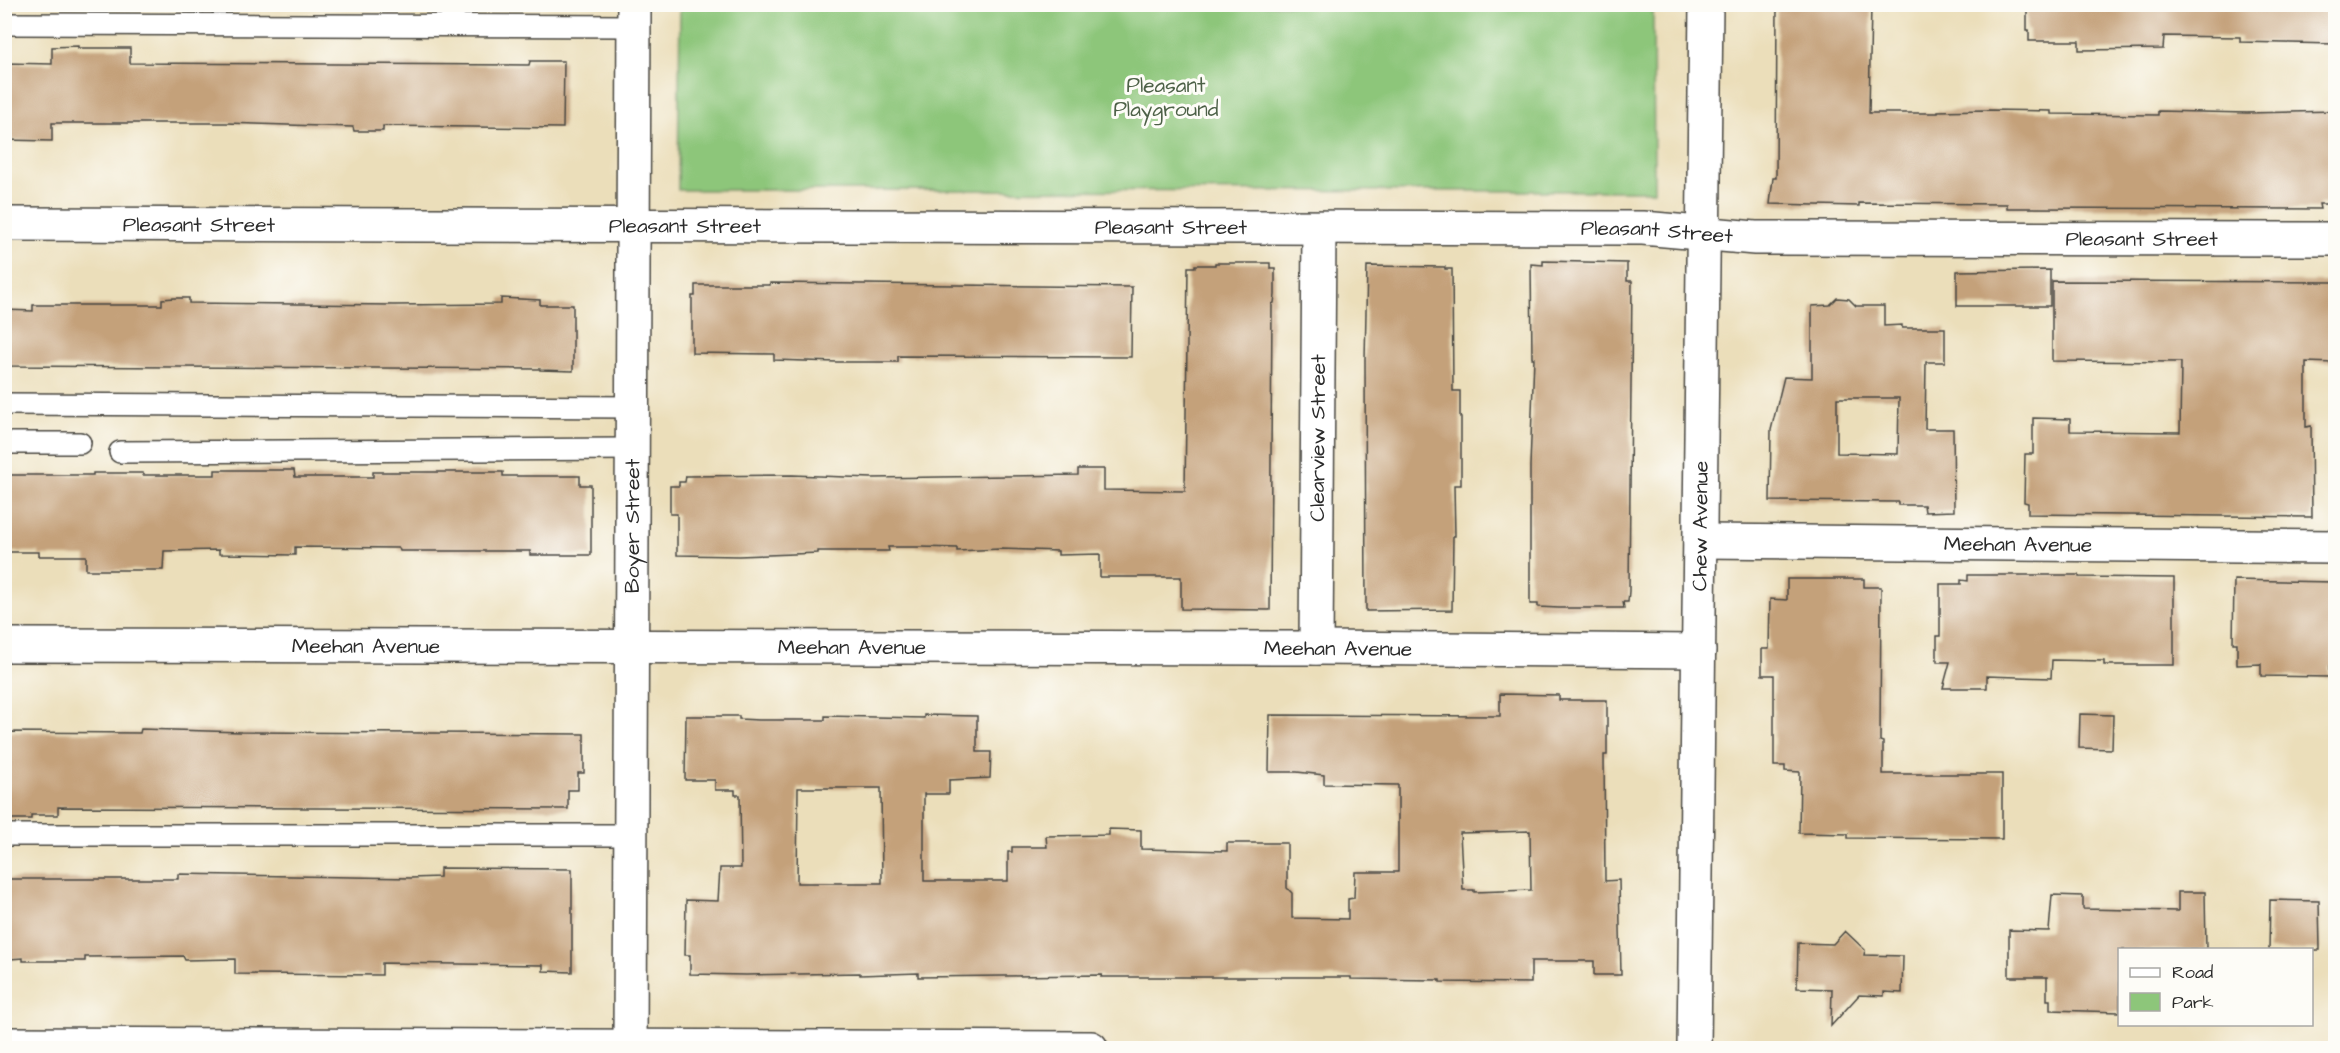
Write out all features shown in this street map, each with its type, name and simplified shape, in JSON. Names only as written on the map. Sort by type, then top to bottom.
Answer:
[{"type":"street","name":"Chew Avenue","points":[[1694,1048],[1706,4]]},
{"type":"street","name":"Boyer Street","points":[[630,1047],[634,15]]},
{"type":"street","name":"Pleasant Street","points":[[4,224],[1643,228],[1755,238],[2336,239]]},
{"type":"street","name":"Clearview Street","points":[[1316,648],[1318,229]]},
{"type":"street","name":"Meehan Avenue","points":[[1700,541],[2336,547]]},
{"type":"street","name":"Meehan Avenue","points":[[4,645],[1699,651]]},
{"type":"street","points":[[4,1044],[1091,1048]]},
{"type":"lane","points":[[4,24],[634,15]]},
{"type":"lane","points":[[4,404],[632,407]]},
{"type":"lane","points":[[4,443],[80,443]]},
{"type":"lane","points":[[120,452],[632,449]]},
{"type":"lane","points":[[4,835],[631,835]]},
{"type":"green space","name":"Pleasant Playground","points":[[680,5],[1653,5],[1654,191],[678,190]]},
{"type":"building","points":[[1777,4],[1871,4],[1869,113],[1986,110],[2051,111],[2051,114],[2158,115],[2158,111],[2247,113],[2336,111],[2336,204],[2319,204],[2320,209],[2007,208],[2007,204],[1859,203],[1859,206],[1770,204],[1773,178],[1776,178]]},
{"type":"building","points":[[2027,4],[2336,4],[2336,44],[2240,42],[2240,37],[2164,36],[2163,49],[2079,50],[2079,41],[2029,41]]},
{"type":"building","points":[[78,46],[78,48],[130,48],[130,63],[529,65],[530,61],[564,61],[563,128],[383,126],[383,131],[354,131],[353,127],[226,123],[52,123],[52,141],[4,140],[4,63],[52,64],[52,47]]},
{"type":"building","points":[[1543,261],[1627,263],[1627,281],[1632,281],[1629,591],[1628,602],[1623,602],[1624,608],[1559,608],[1538,607],[1538,604],[1530,604],[1530,466],[1534,358],[1532,358],[1531,264],[1543,265]]},
{"type":"building","points":[[1215,263],[1270,263],[1270,268],[1275,268],[1275,295],[1272,304],[1270,610],[1181,609],[1181,577],[1100,577],[1100,554],[1058,555],[1058,551],[1000,549],[957,551],[957,548],[888,547],[889,551],[818,551],[818,553],[739,556],[677,555],[677,514],[670,514],[670,486],[679,486],[679,482],[685,482],[686,476],[792,475],[872,478],[1078,475],[1078,469],[1104,469],[1104,490],[1185,491],[1188,267],[1215,265]]},
{"type":"building","points":[[1367,266],[1452,269],[1453,391],[1460,391],[1461,485],[1454,485],[1455,536],[1453,536],[1452,610],[1366,611]]},
{"type":"building","points":[[2050,270],[2050,306],[1957,306],[1957,271]]},
{"type":"building","points":[[2052,281],[2336,282],[2336,363],[2306,362],[2306,427],[2311,426],[2312,517],[2028,514],[2028,503],[2024,502],[2025,454],[2033,454],[2033,418],[2070,419],[2070,431],[2180,432],[2181,362],[2052,361]]},
{"type":"building","points":[[770,283],[1132,287],[1131,357],[898,356],[898,362],[837,362],[774,360],[774,354],[692,353],[692,296],[695,296],[695,285],[770,285]]},
{"type":"building","points":[[189,298],[189,303],[394,305],[501,304],[501,298],[540,300],[540,305],[573,305],[573,371],[4,366],[4,310],[33,311],[33,305],[162,305],[162,299]]},
{"type":"building","points":[[1837,298],[1849,299],[1856,306],[1884,306],[1884,326],[1945,328],[1945,362],[1926,362],[1925,429],[1953,429],[1954,511],[1925,512],[1924,505],[1898,505],[1898,502],[1770,501],[1771,430],[1784,377],[1812,378],[1812,306],[1830,305]],"holes":[[[1837,398],[1899,398],[1898,454],[1837,453]]]},
{"type":"building","points":[[215,470],[294,470],[295,477],[373,477],[373,472],[503,472],[503,476],[580,476],[580,485],[591,485],[591,555],[530,555],[530,551],[400,551],[399,548],[295,547],[295,555],[219,554],[219,550],[164,551],[163,570],[86,570],[86,556],[39,556],[39,552],[4,552],[4,475],[143,473],[143,475],[215,475]]},
{"type":"building","points":[[1968,575],[2174,578],[2174,665],[2104,665],[2104,661],[2052,660],[2051,678],[1987,676],[1987,688],[1943,688],[1950,662],[1937,662],[1937,636],[1940,636],[1940,584],[1961,584],[1961,580],[1968,581]]},
{"type":"building","points":[[1787,579],[1864,579],[1864,587],[1881,587],[1880,741],[1883,742],[1883,774],[2002,774],[2002,839],[1848,838],[1848,834],[1799,833],[1800,772],[1785,771],[1785,766],[1774,766],[1774,675],[1762,675],[1762,649],[1769,649],[1770,599],[1787,600]]},
{"type":"building","points":[[2234,580],[2334,582],[2333,666],[2329,666],[2329,677],[2261,676],[2261,664],[2237,665],[2237,643],[2233,643]]},
{"type":"building","points":[[1500,694],[1559,695],[1559,700],[1607,700],[1607,755],[1604,755],[1605,881],[1619,880],[1621,975],[1594,975],[1594,961],[1531,961],[1531,983],[1440,982],[1440,980],[1351,979],[1351,977],[1101,977],[1102,975],[918,977],[918,973],[690,974],[690,955],[685,955],[686,900],[718,901],[720,868],[741,868],[740,795],[735,795],[735,790],[715,790],[715,780],[685,780],[686,716],[739,716],[739,719],[759,720],[825,720],[825,716],[924,718],[924,715],[977,716],[977,752],[991,752],[990,778],[949,780],[949,794],[924,794],[924,881],[1008,881],[1008,852],[1012,852],[1012,847],[1047,847],[1046,836],[1109,835],[1109,829],[1141,830],[1141,849],[1227,851],[1227,843],[1287,843],[1287,888],[1292,893],[1292,918],[1348,919],[1348,899],[1354,898],[1355,872],[1398,872],[1398,785],[1324,784],[1324,775],[1269,772],[1270,715],[1500,716]],"holes":[[[798,788],[881,788],[882,883],[797,883]],[[1530,831],[1531,890],[1474,892],[1474,890],[1463,890],[1460,833]]]},
{"type":"building","points":[[2080,714],[2113,715],[2112,749],[2079,748]]},
{"type":"building","points":[[141,729],[241,732],[584,734],[584,773],[578,773],[578,790],[568,790],[568,809],[58,807],[58,815],[31,815],[31,819],[4,819],[4,732],[140,733]]},
{"type":"building","points":[[440,868],[572,869],[572,972],[543,971],[543,965],[382,963],[382,975],[235,974],[235,959],[185,960],[183,956],[85,957],[85,961],[23,961],[23,958],[10,959],[10,956],[4,956],[4,879],[178,879],[178,874],[411,878],[440,877]]},
{"type":"building","points":[[2178,892],[2205,892],[2206,948],[2118,948],[2118,1012],[2050,1010],[2050,1000],[2047,1000],[2047,977],[2009,977],[2009,930],[2049,931],[2052,895],[2083,896],[2083,909],[2178,911]]},
{"type":"building","points":[[2270,900],[2319,901],[2320,950],[2269,948]]},
{"type":"building","points":[[1845,931],[1865,950],[1864,955],[1903,956],[1902,993],[1884,992],[1884,996],[1859,995],[1831,1026],[1832,989],[1797,988],[1798,943],[1833,944]]}]
